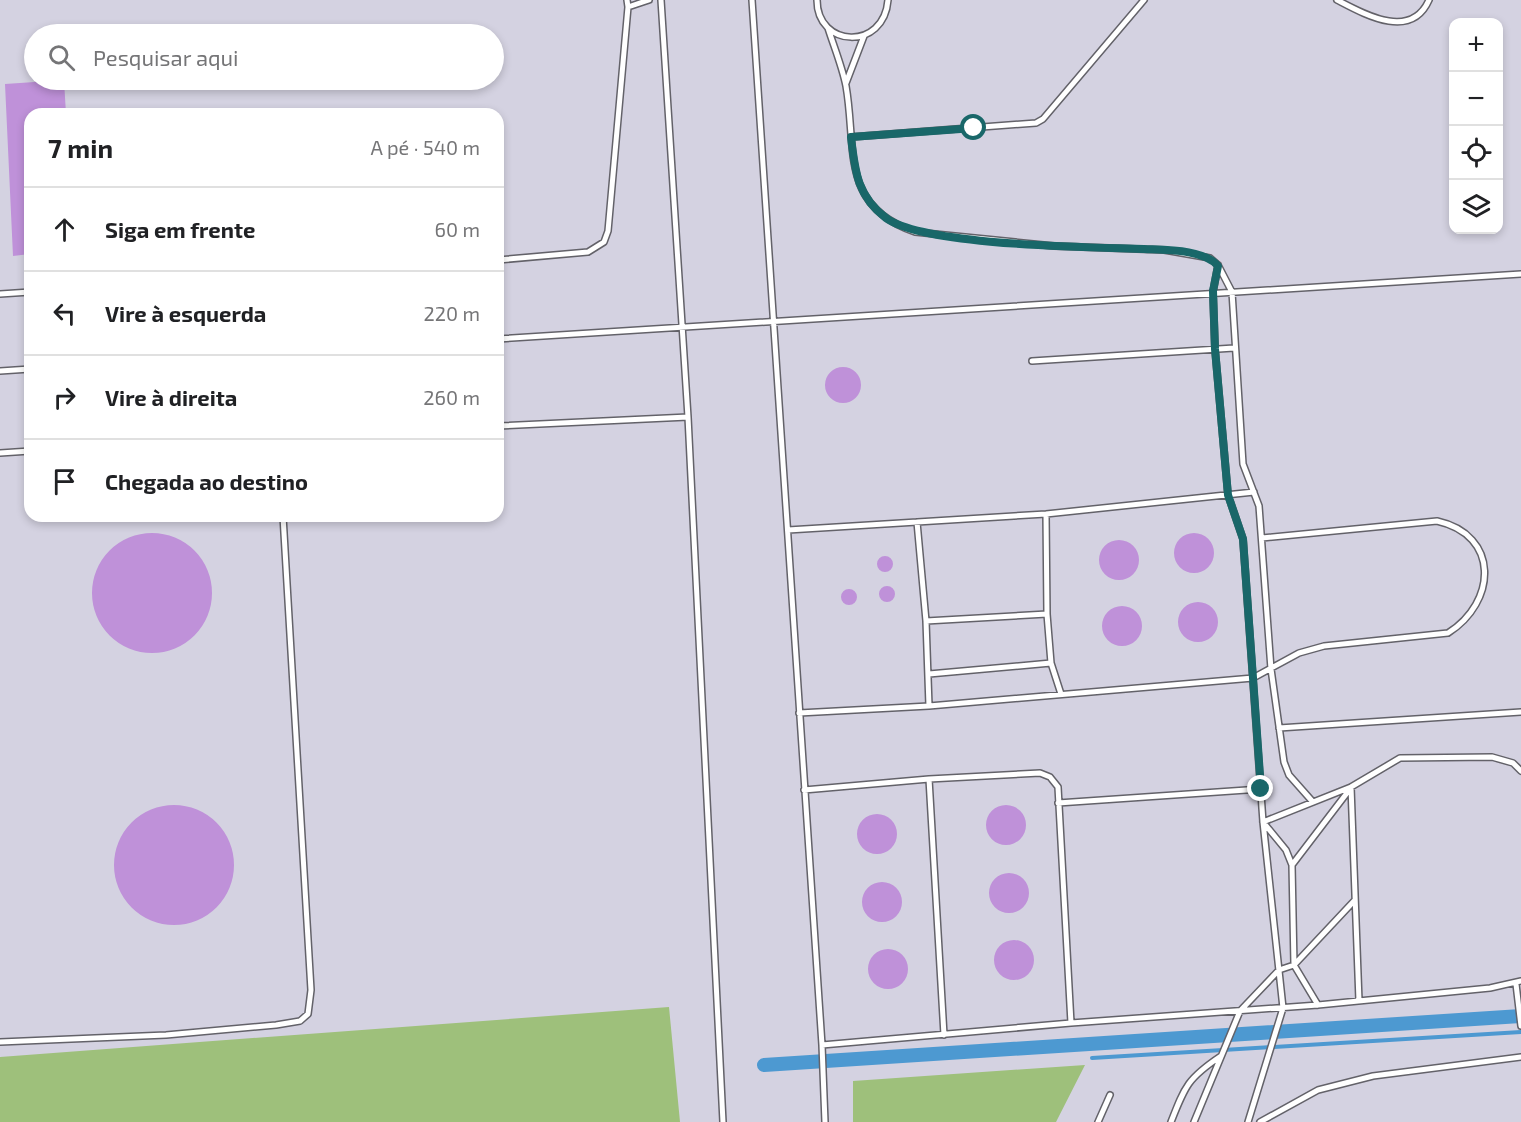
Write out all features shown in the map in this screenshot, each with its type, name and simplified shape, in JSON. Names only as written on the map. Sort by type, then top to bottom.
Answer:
[{"type":"lane","points":[[504,259],[588,252],[604,242],[608,231],[627,0]]},
{"type":"lane","points":[[628,8],[649,0]]},
{"type":"lane","points":[[661,0],[688,417],[723,1122]]},
{"type":"lane","points":[[752,0],[775,321],[822,1045],[825,1122]]},
{"type":"lane","points":[[817,0],[818,13],[828,28],[846,85],[856,178],[869,200],[885,217],[915,232],[1054,246],[1164,250],[1210,258],[1218,266],[1232,292],[1243,464],[1259,506],[1271,669],[1284,762],[1289,775],[1312,801]]},
{"type":"lane","points":[[828,28],[845,37],[864,36],[879,26],[888,9],[888,0]]},
{"type":"lane","points":[[851,137],[1036,123],[1043,119],[1144,0]]},
{"type":"lane","points":[[1337,0],[1366,15],[1388,22],[1402,22],[1426,9],[1430,0]]},
{"type":"lane","points":[[846,85],[864,36]]},
{"type":"lane","points":[[1218,266],[1213,291],[1215,349],[1228,495],[1243,539],[1263,822],[1283,1008],[1248,1122]]},
{"type":"lane","points":[[504,339],[749,324],[1213,291],[1232,292],[1521,274]]},
{"type":"lane","points":[[0,294],[24,292]]},
{"type":"lane","points":[[1032,361],[1234,348]]},
{"type":"lane","points":[[0,371],[24,369]]},
{"type":"lane","points":[[504,426],[688,417]]},
{"type":"lane","points":[[0,453],[24,451]]},
{"type":"lane","points":[[788,530],[1046,514],[1254,492]]},
{"type":"lane","points":[[1046,514],[1047,614],[1051,663],[1061,694]]},
{"type":"lane","points":[[799,713],[929,706],[1253,678],[1299,653],[1324,646],[1448,633],[1465,622],[1475,609],[1485,577],[1480,550],[1471,536],[1457,526],[1437,521],[1262,538]]},
{"type":"lane","points":[[0,1042],[166,1035],[276,1025],[300,1021],[308,1014],[311,990],[283,522]]},
{"type":"lane","points":[[917,522],[926,621],[929,706]]},
{"type":"lane","points":[[926,621],[1047,614]]},
{"type":"lane","points":[[929,675],[1051,663]]},
{"type":"lane","points":[[1279,728],[1521,712]]},
{"type":"lane","points":[[1263,822],[1351,787],[1400,758],[1492,757],[1513,763],[1521,771]]},
{"type":"lane","points":[[804,790],[929,778],[1040,773],[1056,782],[1071,1023]]},
{"type":"lane","points":[[929,778],[944,1035]]},
{"type":"lane","points":[[1292,865],[1351,787]]},
{"type":"lane","points":[[1351,787],[1359,1001]]},
{"type":"lane","points":[[1058,803],[1261,789]]},
{"type":"lane","points":[[1263,822],[1286,850],[1292,865],[1294,965],[1317,1005]]},
{"type":"lane","points":[[1194,1122],[1240,1011],[1279,970],[1294,965],[1355,900]]},
{"type":"lane","points":[[822,1045],[1071,1023],[1317,1005],[1518,982],[1521,1026]]},
{"type":"lane","points":[[1171,1122],[1183,1092],[1195,1074],[1222,1056]]},
{"type":"lane","points":[[1260,1122],[1318,1090],[1373,1076],[1521,1056]]},
{"type":"lane","points":[[1098,1122],[1110,1095]]},
{"type":"shaded area","points":[[0,0],[1521,0],[1521,1122],[0,1122]]},
{"type":"green space","points":[[669,1007],[680,1122],[0,1122],[0,1057]]},
{"type":"green space","points":[[1085,1065],[1056,1122],[853,1122],[853,1081]]},
{"type":"building","points":[[24,83],[24,90],[65,90],[66,108],[24,108],[24,255],[13,256],[5,84]]},
{"type":"building","points":[[843,367],[855,373],[861,385],[855,397],[843,403],[831,397],[825,385],[831,373]]},
{"type":"building","points":[[152,533],[175,537],[195,550],[208,570],[212,593],[208,616],[195,636],[175,649],[152,653],[129,649],[109,636],[96,616],[92,593],[96,570],[109,550],[129,537]]},
{"type":"building","points":[[1194,533],[1208,539],[1214,553],[1208,567],[1194,573],[1180,567],[1174,553],[1180,539]]},
{"type":"building","points":[[1119,540],[1133,546],[1139,560],[1133,574],[1119,580],[1105,574],[1099,560],[1105,546]]},
{"type":"building","points":[[885,556],[893,564],[885,572],[877,564]]},
{"type":"building","points":[[887,586],[895,594],[887,602],[879,594]]},
{"type":"building","points":[[849,589],[857,597],[849,605],[841,597]]},
{"type":"building","points":[[1198,602],[1212,608],[1218,622],[1212,636],[1198,642],[1184,636],[1178,622],[1184,608]]},
{"type":"building","points":[[1122,606],[1136,612],[1142,626],[1136,640],[1122,646],[1108,640],[1102,626],[1108,612]]},
{"type":"building","points":[[174,805],[197,809],[217,822],[230,842],[234,865],[230,888],[217,908],[197,921],[174,925],[151,921],[131,908],[118,888],[114,865],[118,842],[131,822],[151,809]]},
{"type":"building","points":[[1006,805],[1014,806],[1020,811],[1025,817],[1025,833],[1020,839],[1014,844],[1006,845],[998,844],[992,839],[987,833],[986,825],[987,817],[992,811],[998,806]]},
{"type":"building","points":[[877,814],[885,815],[891,820],[896,826],[896,842],[891,848],[885,853],[877,854],[869,853],[863,848],[858,842],[857,834],[858,826],[863,820],[869,815]]},
{"type":"building","points":[[1009,873],[1017,874],[1023,879],[1028,885],[1028,901],[1023,907],[1017,912],[1009,913],[1001,912],[995,907],[990,901],[989,893],[990,885],[995,879],[1001,874]]},
{"type":"building","points":[[882,882],[890,883],[896,888],[901,894],[901,910],[896,916],[890,921],[882,922],[874,921],[868,916],[863,910],[862,902],[863,894],[868,888],[874,883]]},
{"type":"building","points":[[1014,940],[1022,941],[1028,946],[1033,952],[1033,968],[1028,974],[1022,979],[1014,980],[1006,979],[1000,974],[995,968],[994,960],[995,952],[1000,946],[1006,941]]},
{"type":"building","points":[[888,949],[896,950],[902,955],[907,961],[907,977],[902,983],[896,988],[888,989],[880,988],[874,983],[869,977],[868,969],[869,961],[874,955],[880,950]]},
{"type":"waterway","points":[[764,1065],[1521,1016]]},
{"type":"waterway","points":[[1092,1058],[1521,1032]]},
{"type":"route","points":[[974,128],[851,137],[856,178],[869,200],[885,217],[915,232],[1054,246],[1164,250],[1210,258],[1218,266],[1213,291],[1215,349],[1228,495],[1243,539],[1261,789]]}]
